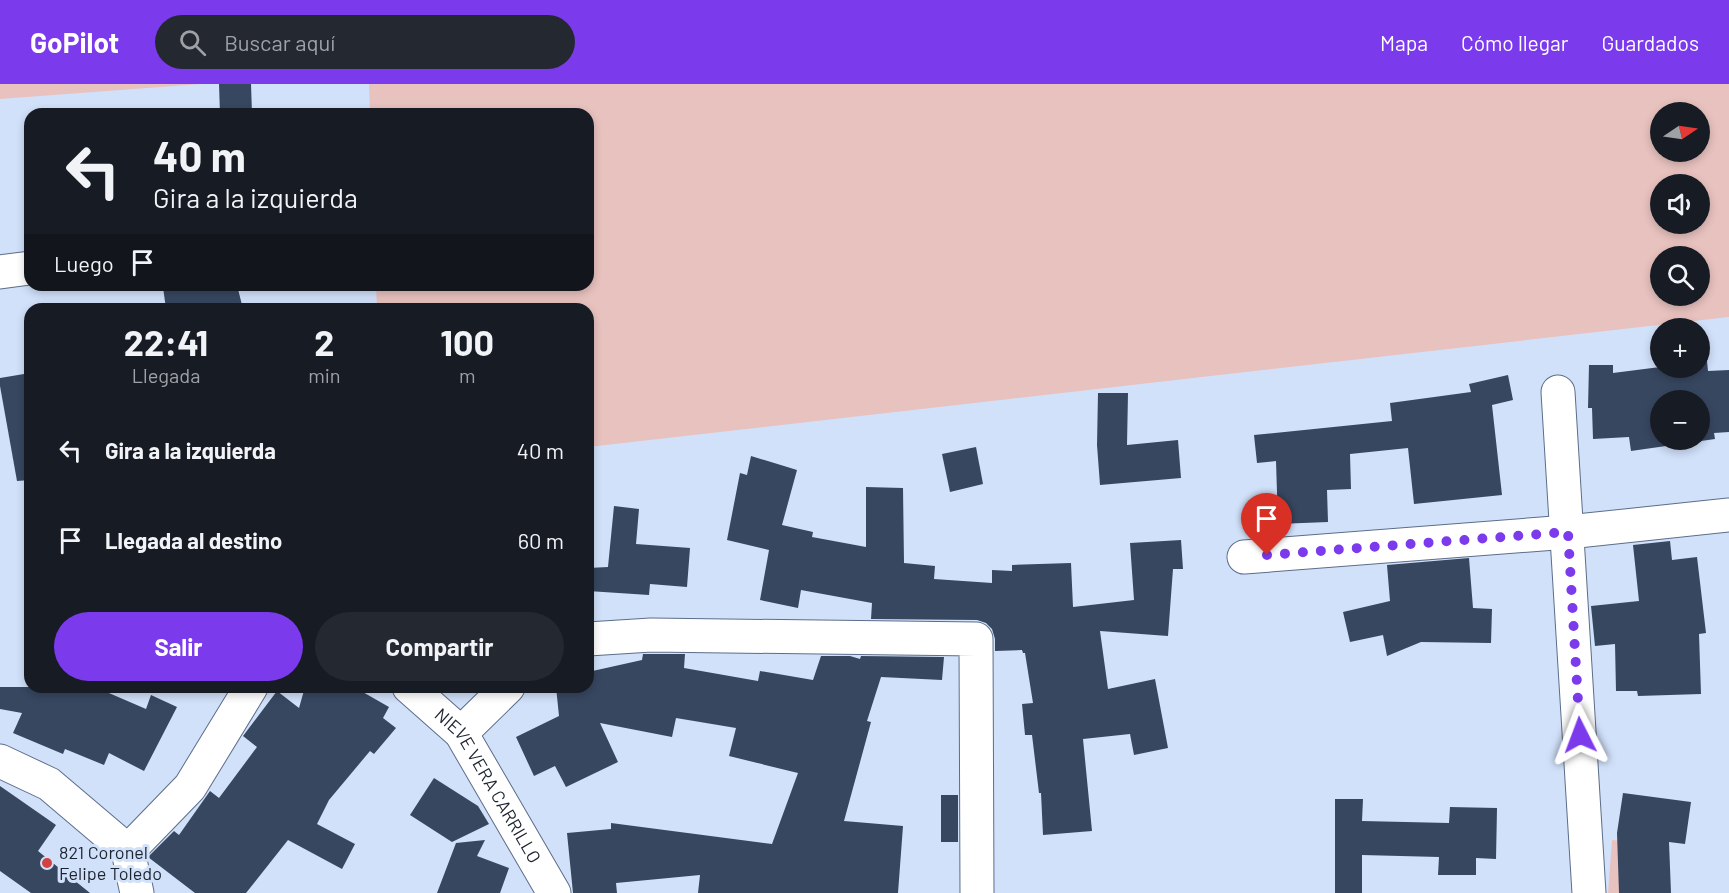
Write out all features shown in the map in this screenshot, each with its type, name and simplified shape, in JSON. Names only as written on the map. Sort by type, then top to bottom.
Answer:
[{"type":"street","points":[[0,272],[24,269]]},
{"type":"street","points":[[1558,392],[1589,893]]},
{"type":"street","points":[[1244,557],[1568,532],[1729,514]]},
{"type":"street","points":[[594,639],[651,634],[976,639],[977,893]]},
{"type":"street","points":[[128,851],[190,787],[247,693]]},
{"type":"street","name":"NIEVE VERA CARRILLO","points":[[416,693],[461,733],[554,893]]},
{"type":"street","points":[[461,733],[502,693]]},
{"type":"street","points":[[0,761],[49,784],[128,851],[136,893]]},
{"type":"shaded area","points":[[0,84],[201,84],[0,99]]},
{"type":"shaded area","points":[[369,84],[1729,84],[1729,317],[1710,319],[1650,318],[1650,326],[594,446],[594,303],[377,303],[376,291],[594,291],[594,108],[370,108]]},
{"type":"shaded area","points":[[1612,840],[1659,845],[1656,893],[1608,893]]},
{"type":"building","points":[[219,84],[251,84],[252,108],[220,108]]},
{"type":"building","points":[[164,291],[238,291],[242,303],[165,303]]},
{"type":"building","points":[[1589,365],[1613,365],[1613,373],[1650,368],[1650,378],[1710,378],[1710,371],[1729,370],[1729,432],[1714,433],[1715,439],[1710,440],[1710,390],[1650,390],[1650,448],[1631,451],[1629,437],[1593,439],[1592,408],[1588,408]]},
{"type":"building","points":[[24,374],[24,480],[17,481],[0,378]]},
{"type":"building","points":[[1508,375],[1513,400],[1492,405],[1502,495],[1414,504],[1408,448],[1350,454],[1351,489],[1327,490],[1328,522],[1278,524],[1276,461],[1257,463],[1254,435],[1392,421],[1390,403],[1471,392],[1469,384]]},
{"type":"building","points":[[1098,393],[1128,393],[1127,445],[1178,440],[1181,478],[1100,485],[1097,445]]},
{"type":"building","points":[[976,447],[983,484],[950,492],[942,454]]},
{"type":"building","points":[[751,456],[797,470],[782,525],[813,532],[812,537],[866,547],[866,487],[903,488],[904,563],[935,566],[934,579],[992,583],[992,570],[1012,571],[1012,565],[1071,563],[1073,607],[1134,600],[1130,543],[1181,540],[1183,569],[1173,569],[1168,636],[1100,631],[1108,689],[1155,679],[1168,748],[1134,755],[1130,734],[1083,739],[1092,831],[1043,835],[1041,793],[1039,793],[1032,735],[1025,735],[1022,704],[1033,703],[1025,653],[1022,650],[995,651],[992,629],[986,623],[977,620],[871,619],[872,603],[801,590],[798,608],[760,600],[769,550],[727,540],[740,473],[747,475]]},
{"type":"building","points":[[614,506],[639,509],[636,544],[690,548],[687,587],[650,584],[649,595],[594,591],[594,568],[608,567]]},
{"type":"building","points":[[1670,541],[1672,560],[1697,557],[1706,633],[1699,634],[1701,694],[1638,696],[1637,691],[1616,691],[1615,644],[1595,646],[1591,606],[1639,601],[1633,545]]},
{"type":"building","points":[[1469,558],[1473,608],[1492,609],[1491,643],[1421,642],[1387,656],[1383,635],[1350,642],[1343,612],[1390,601],[1387,565]]},
{"type":"building","points":[[643,654],[685,654],[684,668],[758,681],[760,671],[813,680],[821,656],[850,656],[860,659],[861,656],[944,657],[942,680],[881,677],[867,721],[871,722],[844,821],[903,826],[898,893],[698,893],[700,875],[616,883],[617,893],[573,893],[567,833],[611,829],[611,823],[772,844],[798,773],[729,756],[736,728],[676,718],[672,737],[600,723],[618,762],[566,787],[555,766],[534,776],[516,737],[559,716],[557,693],[594,693],[594,671],[642,660]]},
{"type":"building","points":[[0,687],[24,687],[24,693],[109,693],[146,709],[151,695],[177,707],[144,771],[109,753],[104,765],[65,749],[63,754],[13,733],[22,713],[0,709]]},
{"type":"building","points":[[275,693],[280,693],[299,708],[303,693],[364,693],[389,707],[383,718],[396,728],[374,754],[370,751],[329,800],[317,824],[355,844],[342,869],[288,840],[246,893],[195,893],[148,857],[174,831],[179,835],[210,791],[219,798],[257,747],[243,736]]},
{"type":"building","points":[[434,778],[478,806],[489,824],[452,842],[410,815]]},
{"type":"building","name":"821 Coronel Felipe Toledo","points":[[0,786],[56,825],[38,851],[90,893],[31,893],[0,871]]},
{"type":"building","points":[[1623,793],[1691,802],[1685,844],[1669,842],[1671,893],[1619,893],[1617,833]]},
{"type":"building","points":[[941,795],[958,795],[958,842],[941,842]]},
{"type":"building","points":[[1335,799],[1363,799],[1362,821],[1449,823],[1450,807],[1497,808],[1496,859],[1476,858],[1476,875],[1438,875],[1439,857],[1362,855],[1362,893],[1335,893]]},
{"type":"building","points":[[485,840],[477,856],[509,868],[500,893],[437,893],[456,843]]},
{"type":"place","name":"821 Coronel Felipe Toledo","points":[[47,863]]},
{"type":"route","points":[[1267,555],[1568,532],[1580,735]]}]
